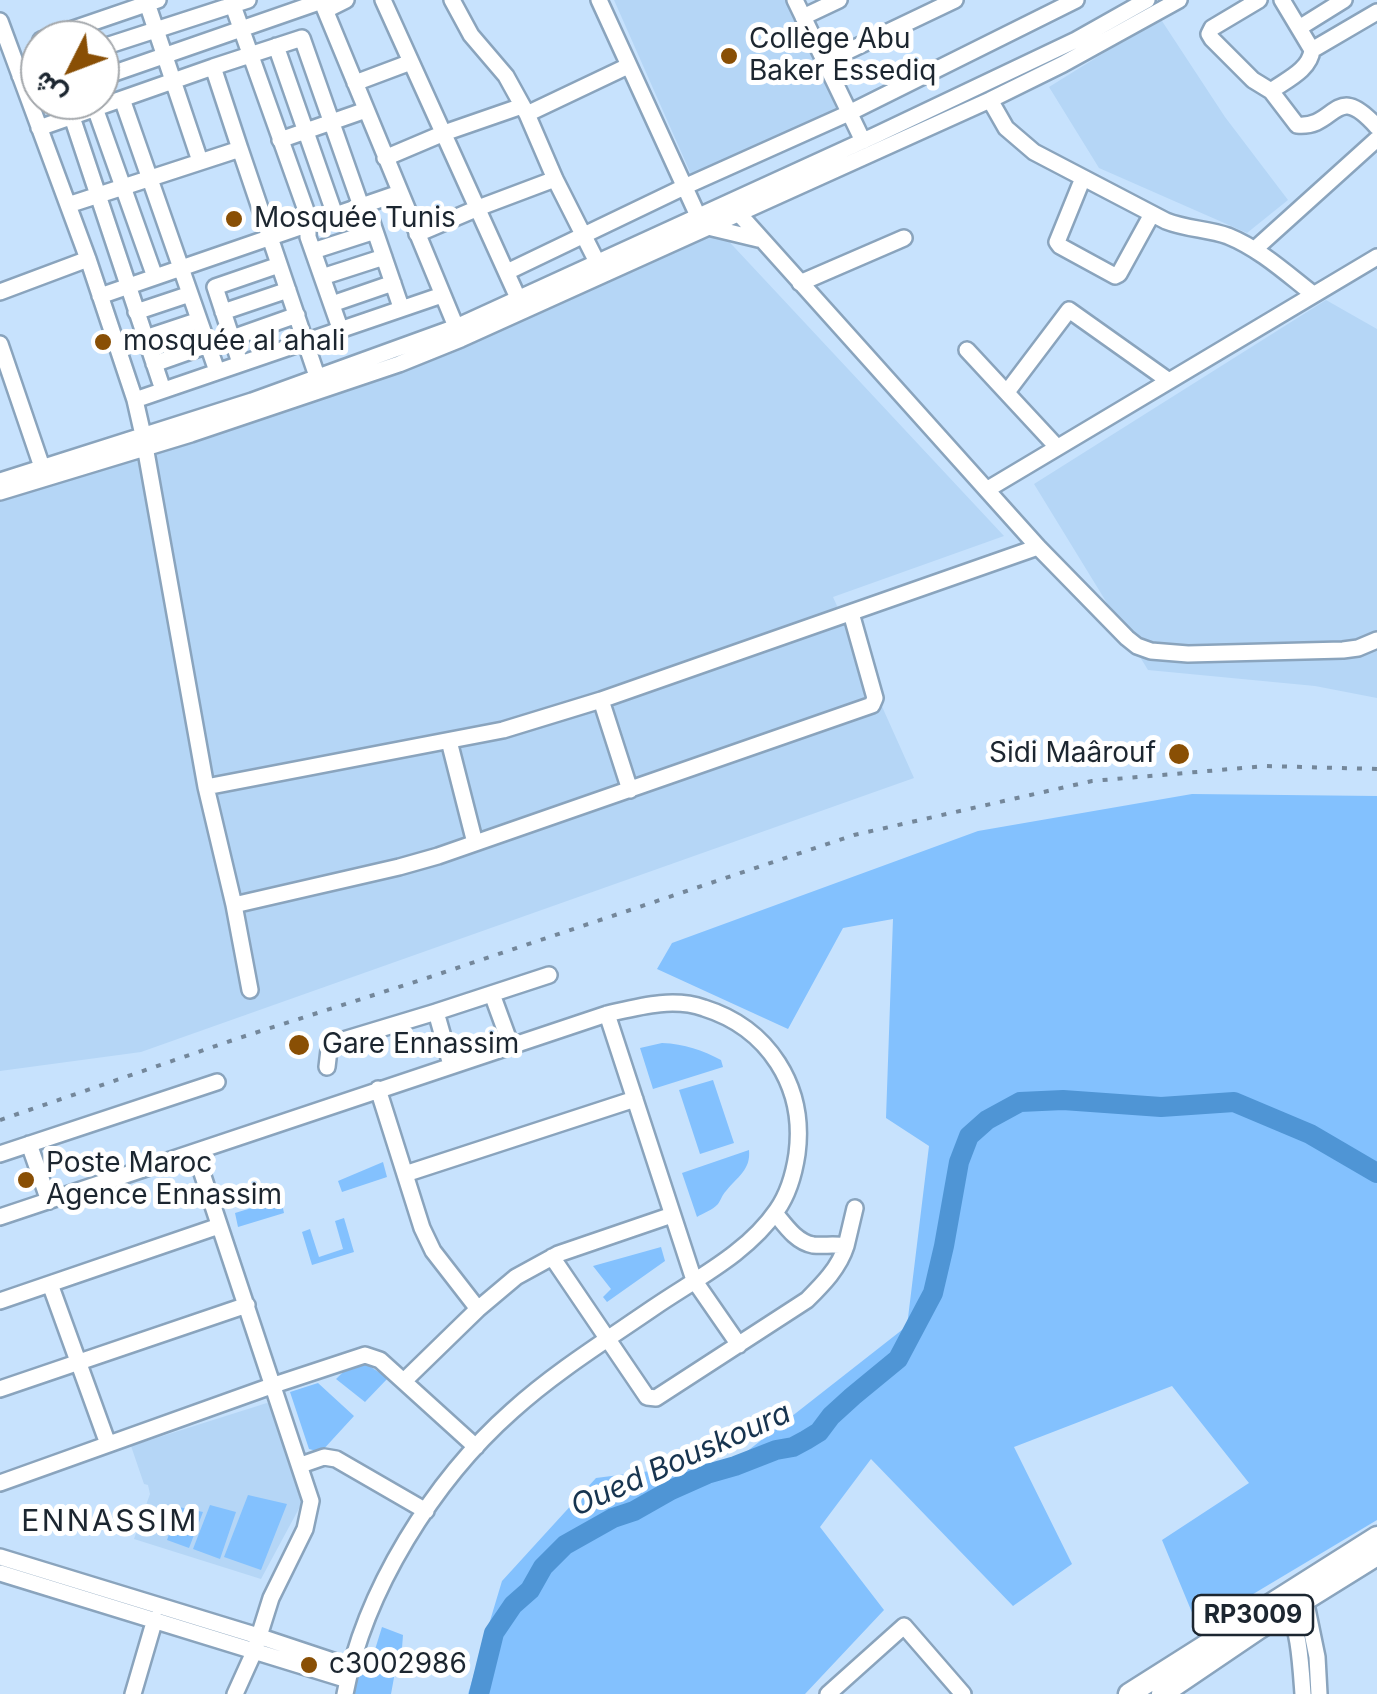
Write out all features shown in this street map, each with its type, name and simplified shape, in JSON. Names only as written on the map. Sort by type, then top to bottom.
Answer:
[{"type":"main road","name":"RP3009","points":[[1162,1694],[1377,1537]]},
{"type":"main road","name":"RP3009","points":[[1130,1694],[1294,1597],[1377,1555]]},
{"type":"street","points":[[120,71],[323,4],[346,0]]},
{"type":"street","points":[[383,0],[518,298]]},
{"type":"street","points":[[452,0],[471,36],[499,65],[525,110],[598,262]]},
{"type":"street","points":[[598,0],[703,221]]},
{"type":"street","points":[[796,0],[863,141]]},
{"type":"street","points":[[803,16],[840,0]]},
{"type":"street","points":[[825,62],[955,0]]},
{"type":"street","points":[[507,272],[850,113],[1076,0]]},
{"type":"street","points":[[0,492],[252,401],[320,384],[459,333],[733,207],[1146,4],[1179,0]]},
{"type":"street","points":[[1259,0],[1212,28],[1212,39],[1271,91],[1297,125],[1306,126],[1347,105],[1362,111],[1377,127]]},
{"type":"street","points":[[1271,91],[1312,58],[1312,50],[1282,0]]},
{"type":"street","points":[[1299,28],[1318,7],[1344,0]]},
{"type":"street","points":[[97,20],[150,1],[155,30],[200,161]]},
{"type":"street","points":[[120,41],[237,2],[242,30],[308,216],[313,252],[340,328]]},
{"type":"street","points":[[323,4],[459,333]]},
{"type":"street","points":[[733,207],[990,100],[1063,64],[1146,4]]},
{"type":"street","points":[[1312,50],[1377,12]]},
{"type":"street","points":[[216,371],[122,99],[333,27]]},
{"type":"street","points":[[2,30],[20,76]]},
{"type":"street","points":[[302,38],[401,307]]},
{"type":"street","points":[[276,46],[335,215]]},
{"type":"street","points":[[12,50],[20,47]]},
{"type":"street","points":[[355,83],[411,62]]},
{"type":"street","points":[[386,158],[444,133],[525,110],[628,66]]},
{"type":"street","points":[[212,67],[320,384]]},
{"type":"street","points":[[990,100],[1006,128],[1034,152],[1182,228],[1224,234],[1256,249],[1314,294]]},
{"type":"street","points":[[280,140],[366,110]]},
{"type":"street","points":[[38,120],[135,400],[206,787],[250,990]]},
{"type":"street","points":[[39,128],[61,120]]},
{"type":"street","points":[[73,120],[163,390]]},
{"type":"street","points":[[99,120],[155,278]]},
{"type":"street","points":[[1256,249],[1377,139]]},
{"type":"street","points":[[68,205],[240,148]]},
{"type":"street","points":[[1083,178],[1057,242],[1115,276],[1152,214]]},
{"type":"street","points":[[417,234],[555,179]]},
{"type":"street","points":[[100,296],[399,192]]},
{"type":"street","points":[[733,207],[1038,547],[1137,646],[1188,654],[1343,650],[1377,640]]},
{"type":"street","points":[[459,333],[518,298],[703,221],[761,240]]},
{"type":"street","points":[[313,252],[375,230]]},
{"type":"street","points":[[800,283],[904,238]]},
{"type":"street","points":[[322,278],[384,257]]},
{"type":"street","points":[[988,489],[1377,257]]},
{"type":"street","points":[[0,292],[88,259]]},
{"type":"street","points":[[240,363],[215,290],[217,286],[279,266]]},
{"type":"street","points":[[332,304],[393,283]]},
{"type":"street","points":[[223,312],[288,290]]},
{"type":"street","points":[[136,312],[190,294]]},
{"type":"street","points":[[135,400],[442,294]]},
{"type":"street","points":[[1007,392],[1069,310],[1168,381]]},
{"type":"street","points":[[232,338],[296,315]]},
{"type":"street","points":[[145,338],[199,320]]},
{"type":"street","points":[[0,344],[42,466]]},
{"type":"street","points":[[154,364],[208,346]]},
{"type":"street","points":[[968,350],[1057,448]]},
{"type":"street","points":[[0,480],[144,442]]},
{"type":"street","points":[[206,787],[503,730],[601,700],[1038,547]]},
{"type":"street","points":[[234,904],[399,867],[872,705],[875,698],[851,613]]},
{"type":"street","points":[[601,700],[630,790]]},
{"type":"street","points":[[449,741],[475,843]]},
{"type":"street","points":[[327,1067],[329,1050],[340,1041],[549,976]]},
{"type":"street","points":[[492,994],[511,1046]]},
{"type":"street","points":[[0,1557],[256,1644],[348,1680],[371,1610],[388,1574],[426,1511],[476,1447],[532,1393],[744,1245],[776,1213],[788,1193],[794,1171],[798,1117],[784,1070],[750,1032],[702,1006],[649,1004],[607,1014],[1,1214]]},
{"type":"street","points":[[436,1012],[452,1065]]},
{"type":"street","points":[[607,1014],[694,1280],[739,1345]]},
{"type":"street","points":[[0,1154],[217,1082]]},
{"type":"street","points":[[378,1090],[422,1228],[433,1251],[478,1308]]},
{"type":"street","points":[[405,1174],[636,1099]]},
{"type":"street","points":[[29,1144],[49,1201]]},
{"type":"street","points":[[195,1152],[312,1502],[235,1694]]},
{"type":"street","points":[[552,1257],[651,1399],[807,1300],[841,1260],[855,1208]]},
{"type":"street","points":[[776,1213],[803,1242],[846,1246]]},
{"type":"street","points":[[404,1382],[478,1308],[516,1277],[590,1241],[672,1214]]},
{"type":"street","points":[[0,1301],[219,1226]]},
{"type":"street","points":[[50,1284],[108,1444]]},
{"type":"street","points":[[0,1389],[246,1304]]},
{"type":"street","points":[[0,1483],[365,1355],[380,1360],[476,1447]]},
{"type":"street","points":[[300,1465],[336,1459],[426,1511]]},
{"type":"street","points":[[0,1572],[155,1619],[256,1644]]},
{"type":"street","points":[[1294,1597],[1302,1694]]},
{"type":"street","points":[[1294,1597],[1317,1657],[1319,1694]]},
{"type":"street","points":[[133,1694],[155,1619]]},
{"type":"street","points":[[828,1694],[904,1626],[963,1694]]},
{"type":"shaded area","name":"Collège Abu Baker Essediq","points":[[614,0],[792,0],[844,111],[694,181]]},
{"type":"shaded area","points":[[1160,18],[1225,117],[1288,200],[1247,233],[1099,168],[1049,87]]},
{"type":"shaded area","points":[[721,233],[1004,536],[833,597],[914,778],[141,1052],[0,1071],[0,479]]},
{"type":"shaded area","points":[[1326,300],[1377,329],[1377,698],[1315,686],[1148,670],[1034,484]]},
{"type":"shaded area","points":[[1192,794],[1377,796],[1377,1520],[1198,1627],[1162,1540],[1249,1483],[1172,1386],[1014,1447],[1072,1564],[1013,1606],[871,1459],[820,1527],[884,1610],[805,1694],[468,1694],[502,1581],[596,1478],[736,1460],[907,1326],[929,1146],[886,1118],[893,919],[843,928],[788,1029],[657,969],[672,943],[978,831]]},
{"type":"shaded area","points":[[662,1043],[700,1050],[721,1060],[723,1067],[653,1089],[640,1048]]},
{"type":"shaded area","points":[[713,1080],[734,1143],[700,1154],[679,1090]]},
{"type":"shaded area","points":[[749,1150],[742,1173],[716,1206],[697,1217],[682,1173]]},
{"type":"shaded area","points":[[383,1162],[387,1177],[342,1192],[338,1181]]},
{"type":"shaded area","points":[[281,1199],[284,1213],[238,1227],[235,1213]]},
{"type":"shaded area","points":[[344,1218],[354,1252],[312,1265],[302,1232],[310,1229],[319,1257],[343,1249],[335,1221]]},
{"type":"shaded area","points":[[661,1247],[665,1261],[607,1302],[603,1297],[611,1289],[593,1266]]},
{"type":"shaded area","points":[[361,1363],[388,1378],[365,1402],[336,1379],[347,1368]]},
{"type":"shaded area","points":[[318,1383],[354,1416],[321,1452],[309,1449],[290,1392]]},
{"type":"shaded area","points":[[270,1402],[303,1501],[261,1579],[134,1539],[150,1494],[131,1446]]},
{"type":"shaded area","points":[[248,1495],[287,1504],[261,1570],[224,1557]]},
{"type":"shaded area","points":[[210,1505],[236,1512],[220,1559],[193,1549]]},
{"type":"shaded area","points":[[179,1507],[203,1512],[189,1548],[167,1540]]},
{"type":"shaded area","points":[[382,1627],[403,1635],[402,1648],[390,1659],[397,1661],[391,1694],[351,1694],[359,1654],[373,1656]]},
{"type":"waterway","name":"Oued Bouskoura","points":[[479,1694],[494,1633],[513,1605],[530,1590],[543,1567],[565,1545],[707,1474],[806,1440],[898,1359],[933,1293],[959,1162],[969,1136],[987,1120],[1020,1102],[1063,1100],[1161,1107],[1234,1102],[1310,1134],[1377,1173]]},
{"type":"railway","points":[[0,1120],[854,835],[1092,781],[1266,766],[1377,769]]},
{"type":"place","name":"Collège Abu Baker Essediq","points":[[729,56]]},
{"type":"place","name":"Mosquée Tunis","points":[[234,219]]},
{"type":"place","name":"mosquée al ahali","points":[[103,342]]},
{"type":"place","name":"Sidi Maârouf","points":[[1179,754]]},
{"type":"place","name":"Gare Ennassim","points":[[299,1045]]},
{"type":"place","name":"Poste Maroc Agence Ennassim","points":[[26,1180]]},
{"type":"place","name":"c3002986","points":[[309,1665]]},
{"type":"district","name":"ENNASSIM","points":[[110,1522]]}]
